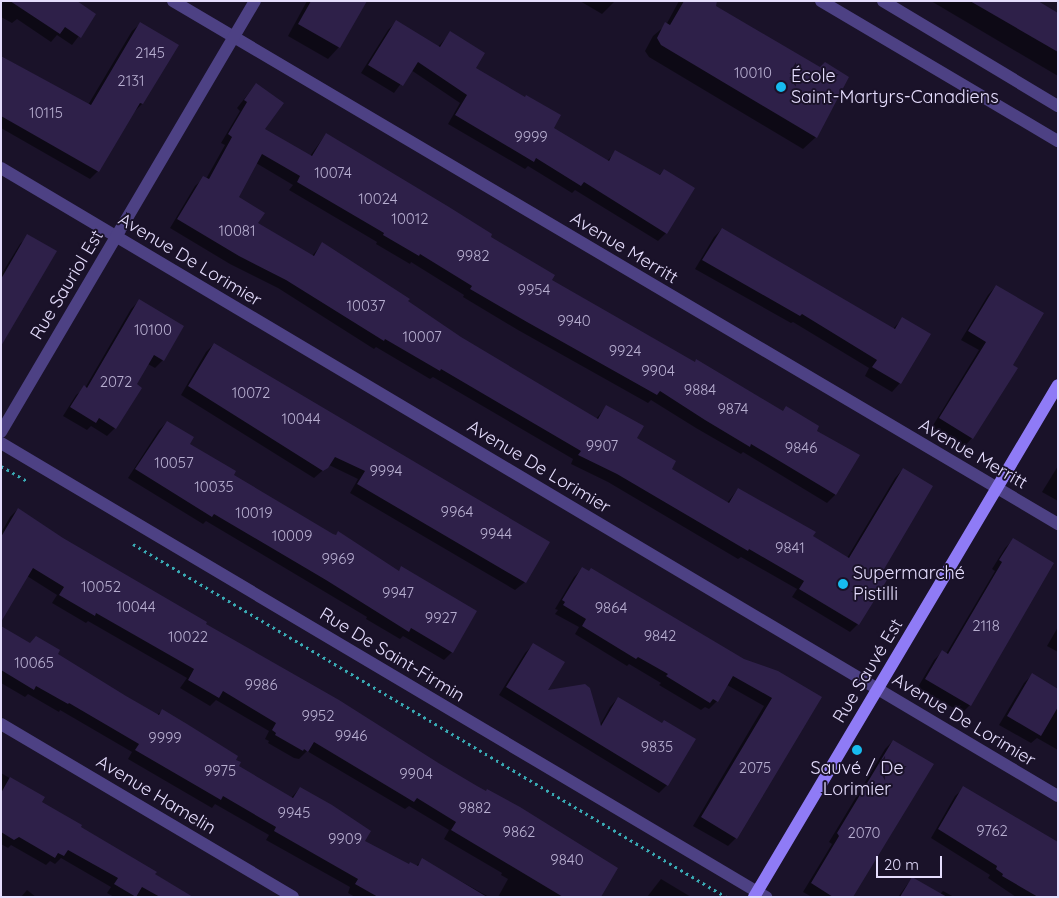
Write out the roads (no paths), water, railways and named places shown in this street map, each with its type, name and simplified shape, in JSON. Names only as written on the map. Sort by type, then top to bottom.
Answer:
[{"type":"main road","name":"Rue Sauvé Est","points":[[759,895],[877,688],[1058,385]]},
{"type":"street","name":"Avenue Merritt","points":[[173,1],[1058,524]]},
{"type":"street","name":"Rue Sauriol Est","points":[[1,432],[255,1]]},
{"type":"street","points":[[821,1],[1058,141]]},
{"type":"street","points":[[883,1],[1058,106]]},
{"type":"street","name":"Avenue De Lorimier","points":[[1,168],[1058,796]]},
{"type":"street","name":"Rue De Saint-Firmin","points":[[1,443],[759,895]]},
{"type":"street","name":"Avenue Hamelin","points":[[1,724],[293,897]]},
{"type":"place","name":"École Saint-Martyrs-Canadiens","points":[[781,87]]},
{"type":"place","name":"Supermarché Pistilli","points":[[843,584]]},
{"type":"place","name":"Sauvé / De Lorimier","points":[[857,750]]}]
